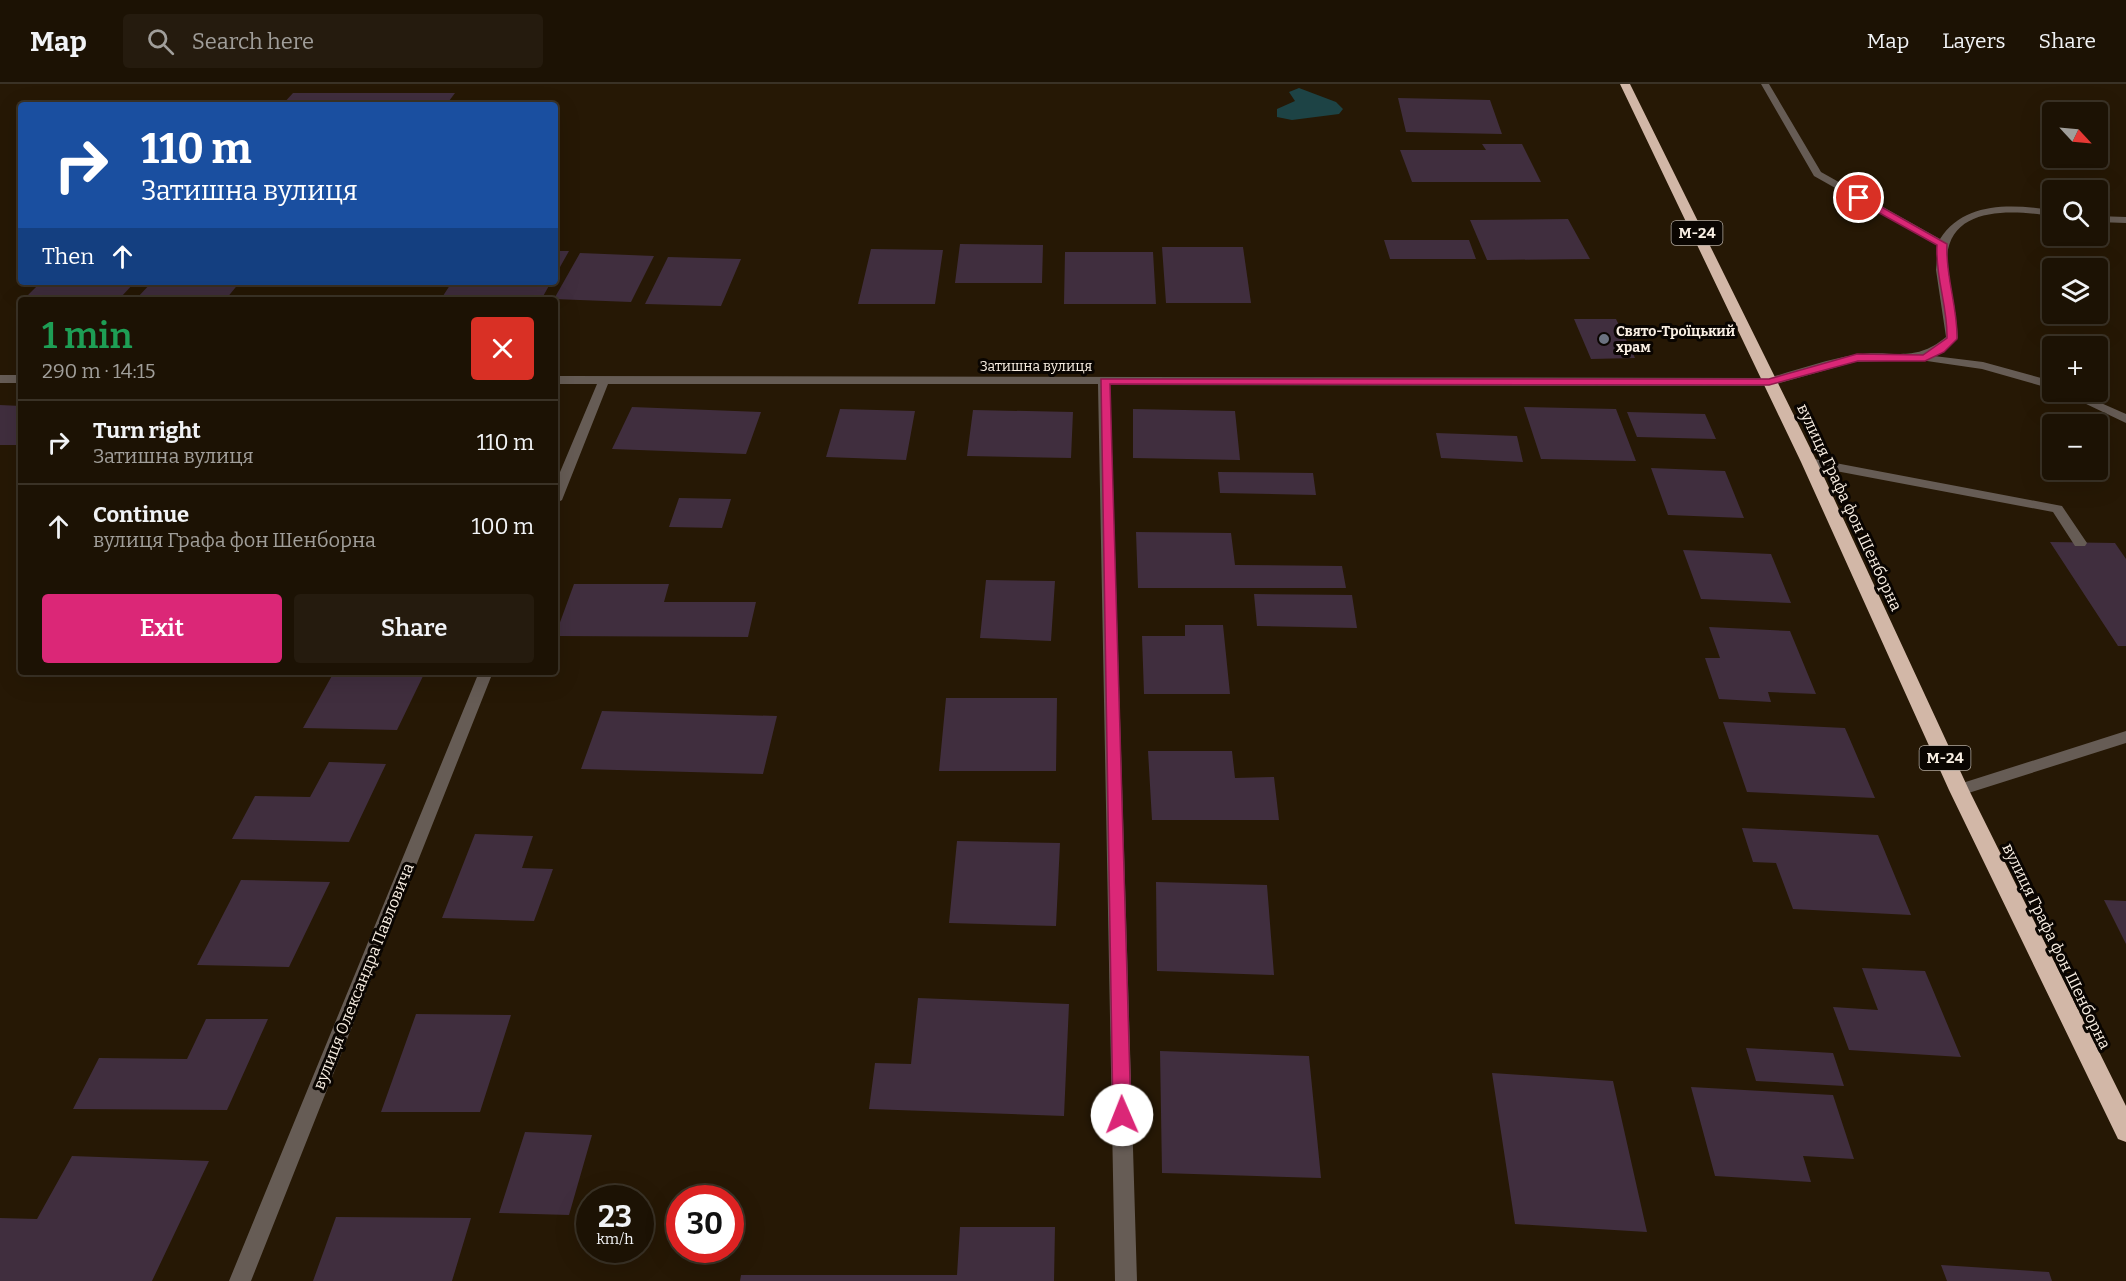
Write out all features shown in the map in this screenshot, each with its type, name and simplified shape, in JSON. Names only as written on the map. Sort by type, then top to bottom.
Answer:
[{"type":"highway","name":"М-24","points":[[1625,84],[1769,382]]},
{"type":"highway","name":"вулиця Графа фон Шенборна","points":[[1769,382],[1809,462],[1959,790],[2126,1131]]},
{"type":"street","points":[[1765,84],[1817,174],[1942,244]]},
{"type":"street","points":[[1925,358],[1940,350],[1952,339],[1952,324],[1941,261],[1942,244],[1952,228],[1978,213],[2018,207],[2042,211]]},
{"type":"street","points":[[2108,219],[2126,220]]},
{"type":"street","points":[[1769,382],[1857,358],[1925,358],[1983,366],[2042,383]]},
{"type":"street","points":[[0,379],[18,379]]},
{"type":"street","name":"Затишна вулиця","points":[[558,380],[1769,382]]},
{"type":"street","points":[[558,493],[604,380]]},
{"type":"street","points":[[1104,381],[1126,1281]]},
{"type":"street","points":[[2090,402],[2126,418]]},
{"type":"street","points":[[1809,462],[2057,509],[2080,543]]},
{"type":"street","name":"вулиця Олександра Павловича","points":[[240,1281],[485,675]]},
{"type":"street","points":[[1959,790],[2126,737]]},
{"type":"water","points":[[1299,88],[1336,102],[1343,109],[1339,114],[1292,120],[1277,117],[1277,109],[1295,101],[1289,92]]},
{"type":"building","points":[[293,93],[455,93],[448,102],[285,102]]},
{"type":"building","points":[[1398,98],[1490,100],[1502,134],[1406,132]]},
{"type":"building","points":[[1482,144],[1522,144],[1541,182],[1412,182],[1400,150],[1486,150]]},
{"type":"building","points":[[1568,219],[1590,259],[1487,260],[1470,220]]},
{"type":"building","points":[[1384,240],[1469,240],[1476,259],[1390,259]]},
{"type":"building","points":[[960,244],[1043,245],[1042,283],[955,283]]},
{"type":"building","points":[[1162,247],[1243,247],[1251,303],[1166,303]]},
{"type":"building","points":[[871,249],[943,250],[935,304],[858,304]]},
{"type":"building","points":[[558,251],[569,251],[558,271]]},
{"type":"building","points":[[1065,252],[1153,252],[1156,304],[1064,304]]},
{"type":"building","points":[[580,253],[654,256],[631,302],[558,299],[555,297]]},
{"type":"building","points":[[668,257],[741,259],[721,306],[645,304]]},
{"type":"building","points":[[38,285],[132,285],[121,297],[28,295]]},
{"type":"building","points":[[149,285],[238,285],[228,297],[138,297]]},
{"type":"building","points":[[450,285],[549,285],[543,297],[442,297]]},
{"type":"building","name":"Свято-Троїцький храм","points":[[1574,319],[1616,319],[1635,358],[1591,359]]},
{"type":"building","points":[[0,405],[18,406],[18,445],[0,445]]},
{"type":"building","points":[[632,407],[761,412],[746,454],[612,449]]},
{"type":"building","points":[[1524,407],[1616,409],[1636,461],[1541,459]]},
{"type":"building","points":[[840,409],[915,411],[906,460],[826,457]]},
{"type":"building","points":[[1133,409],[1235,411],[1240,460],[1133,458]]},
{"type":"building","points":[[973,410],[1073,412],[1071,458],[967,456]]},
{"type":"building","points":[[1627,412],[1705,414],[1716,439],[1637,437]]},
{"type":"building","points":[[1436,433],[1517,436],[1523,462],[1441,458]]},
{"type":"building","points":[[1651,468],[1725,471],[1744,518],[1668,515]]},
{"type":"building","points":[[1218,472],[1313,473],[1316,495],[1220,493]]},
{"type":"building","points":[[679,498],[731,499],[722,528],[669,527]]},
{"type":"building","points":[[1136,532],[1231,533],[1235,565],[1342,566],[1346,588],[1138,588]]},
{"type":"building","points":[[2050,542],[2115,543],[2126,559],[2126,646],[2118,646]]},
{"type":"building","points":[[1683,550],[1771,554],[1791,603],[1701,599]]},
{"type":"building","points":[[986,580],[1055,581],[1051,641],[980,638]]},
{"type":"building","points":[[574,584],[669,584],[664,602],[756,602],[748,637],[558,636],[558,628]]},
{"type":"building","points":[[1254,594],[1352,595],[1357,628],[1257,626]]},
{"type":"building","points":[[1185,625],[1223,625],[1230,694],[1144,694],[1142,636],[1185,636]]},
{"type":"building","points":[[1709,627],[1790,631],[1816,694],[1768,692],[1771,702],[1719,699],[1705,658],[1720,658]]},
{"type":"building","points":[[332,675],[424,675],[397,730],[303,728]]},
{"type":"building","points":[[946,698],[1057,698],[1056,771],[939,771]]},
{"type":"building","points":[[602,711],[777,716],[763,774],[581,769]]},
{"type":"building","points":[[1723,722],[1845,728],[1875,798],[1747,792]]},
{"type":"building","points":[[1148,751],[1232,751],[1235,778],[1274,777],[1279,820],[1152,820]]},
{"type":"building","points":[[329,762],[386,764],[349,842],[232,839],[255,796],[310,797]]},
{"type":"building","points":[[1742,828],[1878,835],[1911,915],[1793,909],[1776,863],[1753,862]]},
{"type":"building","points":[[475,834],[533,836],[522,868],[553,869],[534,921],[442,918]]},
{"type":"building","points":[[957,841],[1060,843],[1056,926],[949,923]]},
{"type":"building","points":[[241,880],[330,882],[289,967],[197,965]]},
{"type":"building","points":[[1156,882],[1267,885],[1274,975],[1157,971]]},
{"type":"building","points":[[2104,900],[2126,901],[2126,944]]},
{"type":"building","points":[[1862,968],[1925,971],[1961,1057],[1849,1050],[1833,1007],[1878,1010]]},
{"type":"building","points":[[918,998],[1069,1004],[1064,1116],[869,1109],[875,1063],[911,1064]]},
{"type":"building","points":[[416,1014],[511,1015],[480,1112],[381,1112]]},
{"type":"building","points":[[206,1019],[268,1019],[227,1110],[73,1109],[99,1058],[187,1059]]},
{"type":"building","points":[[1746,1048],[1833,1053],[1844,1086],[1756,1081]]},
{"type":"building","points":[[1160,1051],[1309,1056],[1321,1178],[1162,1173]]},
{"type":"building","points":[[1492,1073],[1613,1081],[1647,1232],[1515,1224]]},
{"type":"building","points":[[1691,1087],[1833,1095],[1854,1159],[1803,1156],[1811,1182],[1715,1176]]},
{"type":"building","points":[[525,1132],[592,1135],[569,1215],[499,1213]]},
{"type":"building","points":[[72,1156],[209,1161],[152,1281],[0,1281],[0,1218],[37,1219]]},
{"type":"building","points":[[336,1217],[471,1218],[452,1281],[313,1281]]},
{"type":"building","points":[[960,1227],[1055,1227],[1054,1281],[740,1281],[741,1275],[957,1275]]},
{"type":"building","points":[[1941,1265],[2049,1272],[2052,1281],[1947,1281]]},
{"type":"place","name":"Свято-Троїцький храм","points":[[1604,339]]},
{"type":"route","points":[[1122,1115],[1104,381],[1769,382],[1857,358],[1925,358],[1940,350],[1952,339],[1952,324],[1941,261],[1942,244],[1859,198]]}]
